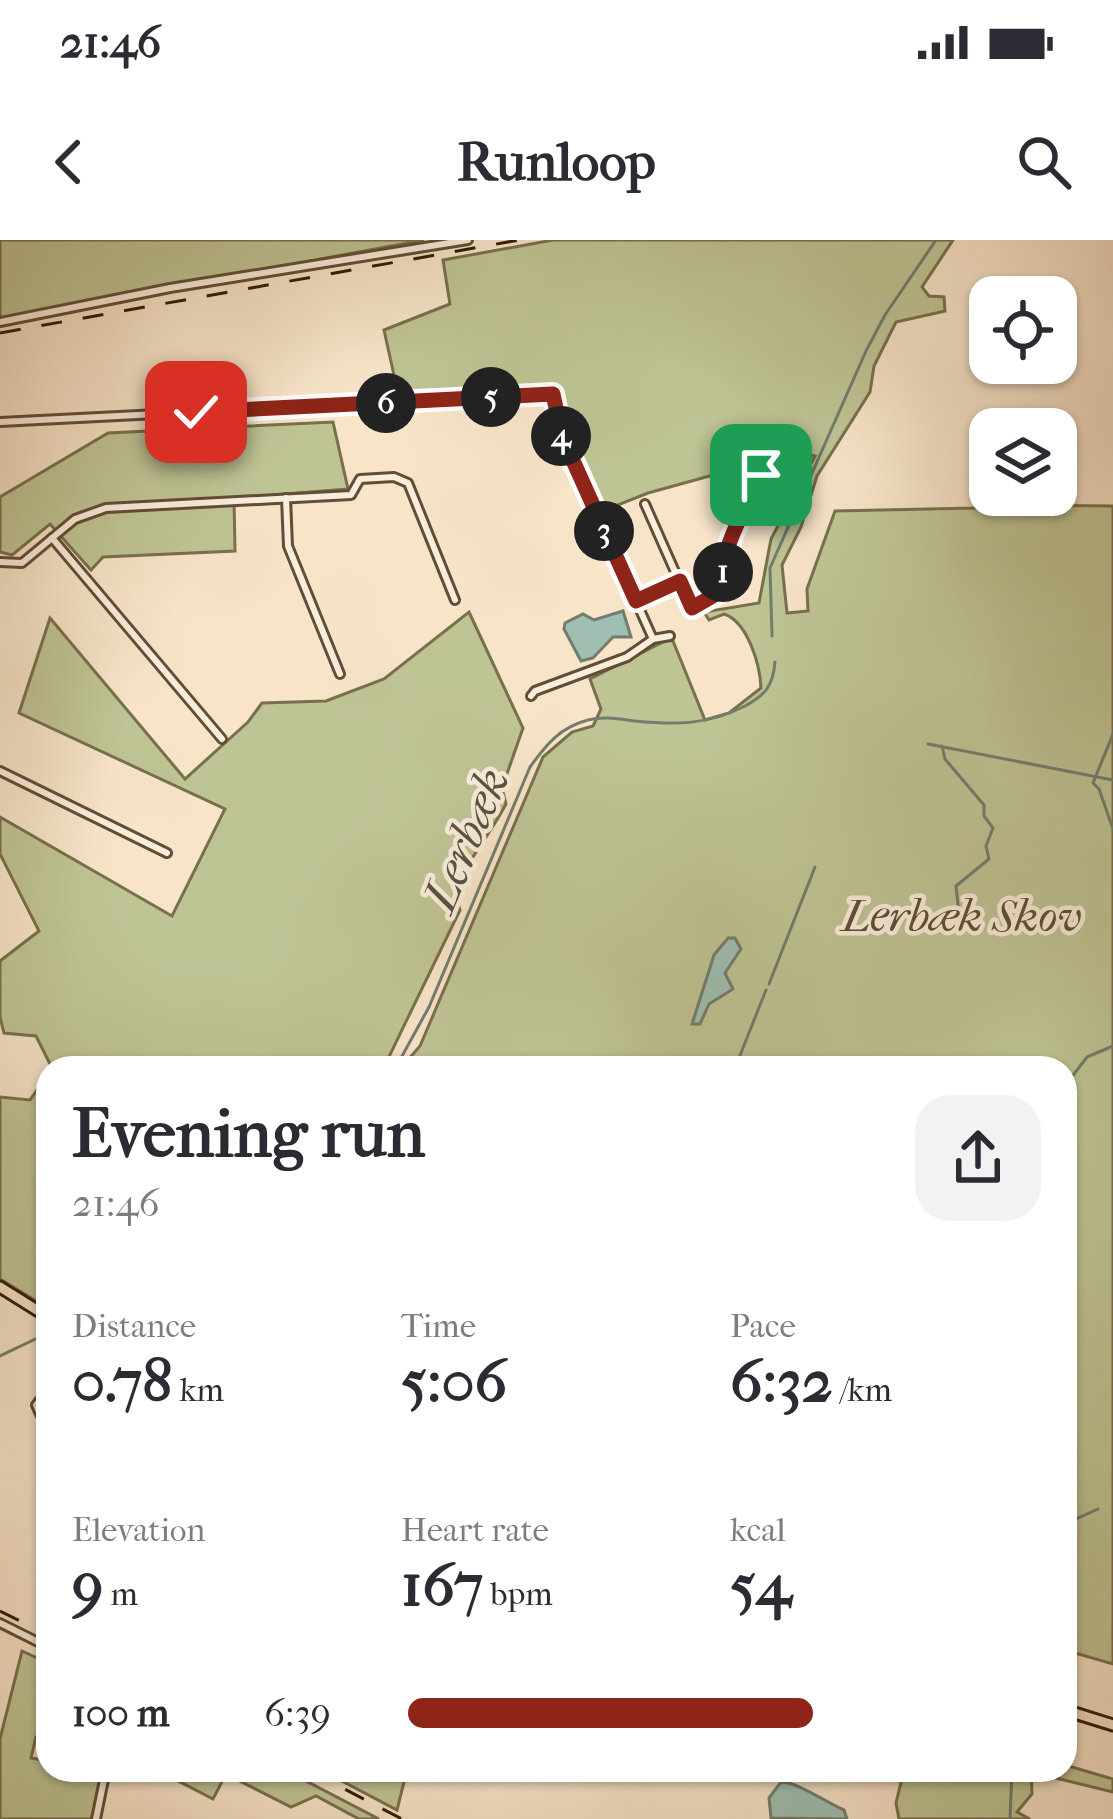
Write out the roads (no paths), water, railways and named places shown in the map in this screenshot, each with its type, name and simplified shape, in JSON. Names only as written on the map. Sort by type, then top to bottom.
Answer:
[{"type":"main road","points":[[0,1287],[36,1309]]},
{"type":"main road","points":[[1077,1714],[1113,1725]]},
{"type":"street","points":[[0,322],[170,288],[468,240]]},
{"type":"street","points":[[0,422],[553,394],[562,436],[653,639]]},
{"type":"street","points":[[645,505],[692,608],[720,595],[736,527],[761,475]]},
{"type":"street","points":[[0,562],[22,562],[75,520],[106,508],[351,495],[361,479],[403,478],[455,600]]},
{"type":"street","points":[[286,498],[288,546],[340,674]]},
{"type":"street","points":[[52,538],[222,739]]},
{"type":"street","points":[[636,601],[680,581]]},
{"type":"street","points":[[531,696],[627,657],[653,639],[670,636]]},
{"type":"street","points":[[0,771],[166,853]]},
{"type":"street","points":[[0,1623],[36,1641]]},
{"type":"street","points":[[96,1819],[104,1782]]},
{"type":"waterway","name":"Lerbæk","points":[[772,636],[770,568],[866,351],[936,240]]},
{"type":"waterway","name":"Lerbæk","points":[[402,1056],[429,1007],[530,767],[548,744],[569,727],[594,719],[678,723],[731,712],[763,693],[775,662]]},
{"type":"waterway","points":[[1113,734],[1093,783],[1113,829]]},
{"type":"waterway","points":[[928,744],[1113,780]]},
{"type":"waterway","points":[[942,746],[945,759],[984,805],[984,816],[993,828],[986,846],[989,859],[956,886],[959,914]]},
{"type":"waterway","points":[[769,984],[815,867]]},
{"type":"waterway","points":[[740,1056],[766,990]]},
{"type":"waterway","points":[[1077,1070],[1087,1057],[1113,1046]]},
{"type":"waterway","name":"Lerbæk","points":[[0,1356],[36,1339]]},
{"type":"waterway","points":[[1077,1519],[1098,1509]]},
{"type":"waterway","points":[[1010,1819],[1012,1782]]},
{"type":"railway","points":[[0,333],[519,240]]},
{"type":"railway","points":[[0,1611],[36,1629]]},
{"type":"railway","points":[[331,1782],[402,1819]]},
{"type":"park label","name":"Lerbæk Skov","points":[[962,915]]}]
